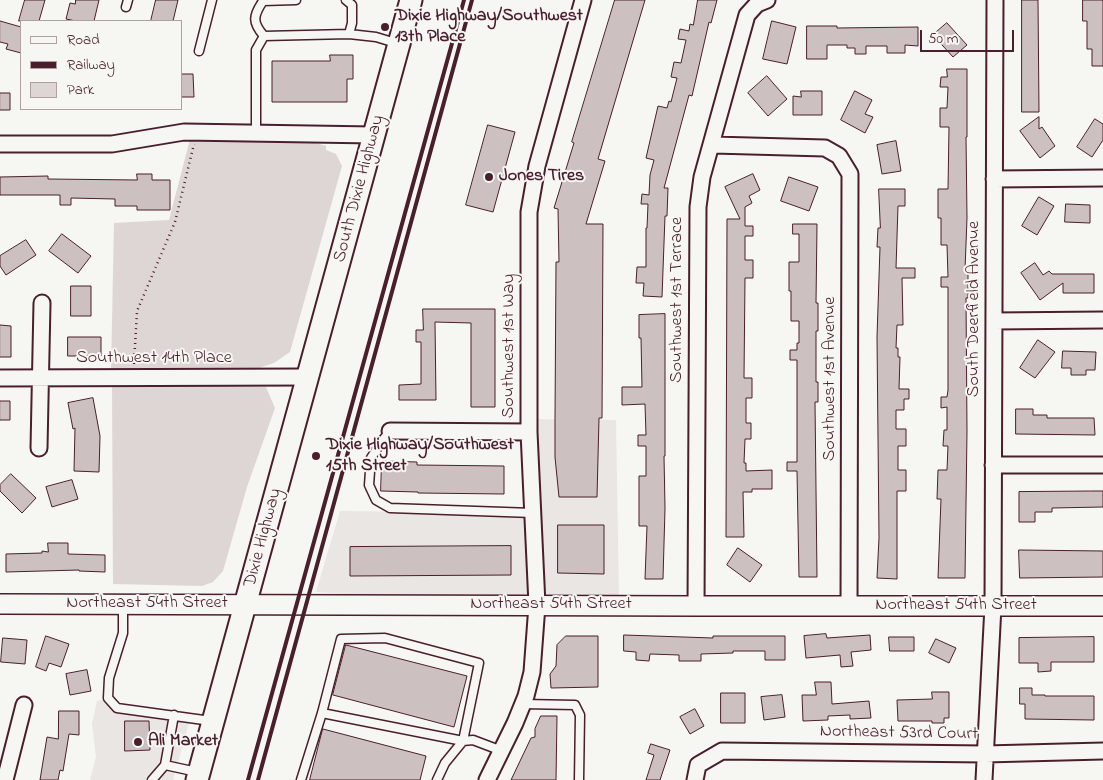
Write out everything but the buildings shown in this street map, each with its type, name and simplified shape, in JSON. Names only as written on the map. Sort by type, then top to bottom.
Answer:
[{"type":"main road","name":"South Dixie Highway","points":[[308,377],[411,0]]},
{"type":"main road","name":"Dixie Highway","points":[[198,776],[308,377]]},
{"type":"street","name":"Southwest 1st Way","points":[[487,780],[523,704],[532,672],[537,605],[529,432],[529,212],[537,166],[583,0]]},
{"type":"street","name":"South Deerfield Avenue","points":[[984,780],[993,612],[995,0]]},
{"type":"street","name":"Southwest 1st Terrace","points":[[696,606],[698,207],[702,177],[747,15],[762,2]]},
{"type":"street","points":[[0,144],[112,144],[184,132],[374,135]]},
{"type":"street","name":"Southwest 1st Avenue","points":[[712,145],[825,148],[839,156],[850,174],[849,606]]},
{"type":"street","points":[[994,179],[1103,178]]},
{"type":"street","points":[[40,448],[42,302]]},
{"type":"street","points":[[994,321],[1103,320]]},
{"type":"street","name":"Southwest 14th Place","points":[[0,378],[308,377]]},
{"type":"street","points":[[390,431],[529,432]]},
{"type":"street","points":[[993,465],[1103,465]]},
{"type":"street","name":"Northeast 54th Street","points":[[0,604],[849,606],[993,612],[1103,606]]},
{"type":"street","points":[[5,780],[24,705]]},
{"type":"street","name":"Northeast 53rd Court","points":[[697,773],[722,751],[985,754],[1103,751]]},
{"type":"lane","points":[[198,51],[212,0]]},
{"type":"lane","points":[[264,36],[256,26],[255,12],[263,1],[296,0]]},
{"type":"lane","points":[[346,0],[352,5],[352,22],[349,34]]},
{"type":"lane","points":[[264,36],[349,34],[376,37],[399,44]]},
{"type":"lane","points":[[256,133],[256,50],[264,36]]},
{"type":"lane","points":[[390,431],[371,458],[369,485],[376,500],[390,508],[532,513]]},
{"type":"lane","points":[[123,604],[123,633],[109,678],[108,698],[117,708],[213,721]]},
{"type":"lane","points":[[301,780],[322,713],[341,639],[385,638],[479,663],[463,741],[445,763],[437,780]]},
{"type":"lane","points":[[523,704],[575,705],[578,707],[580,714],[579,780]]},
{"type":"lane","points":[[322,713],[463,741],[473,740],[502,751]]},
{"type":"lane","points":[[152,780],[166,765],[174,715]]},
{"type":"lane","points":[[166,765],[198,776]]},
{"type":"path","points":[[133,378],[137,311],[174,222],[196,132]]},
{"type":"shaded area","points":[[532,419],[616,420],[619,600],[413,598],[316,592],[340,511],[537,513]]},
{"type":"shaded area","points":[[107,699],[116,709],[190,719],[173,780],[90,780],[96,757],[92,724],[97,701]]},
{"type":"green space","points":[[225,138],[316,143],[326,146],[326,150],[336,154],[342,166],[290,352],[274,363],[253,370],[111,371],[114,223],[169,220],[190,139]]},
{"type":"green space","points":[[112,384],[266,387],[275,408],[247,487],[223,571],[213,582],[202,586],[113,584]]},
{"type":"railway","points":[[248,780],[464,0]]},
{"type":"railway","points":[[258,780],[472,0]]},
{"type":"place","name":"Dixie Highway/Southwest 13th Place","points":[[385,27]]},
{"type":"place","name":"Jones Tires","points":[[489,177]]},
{"type":"place","name":"Dixie Highway/Southwest 15th Street","points":[[316,456]]},
{"type":"place","name":"Ali Market","points":[[138,742]]}]
